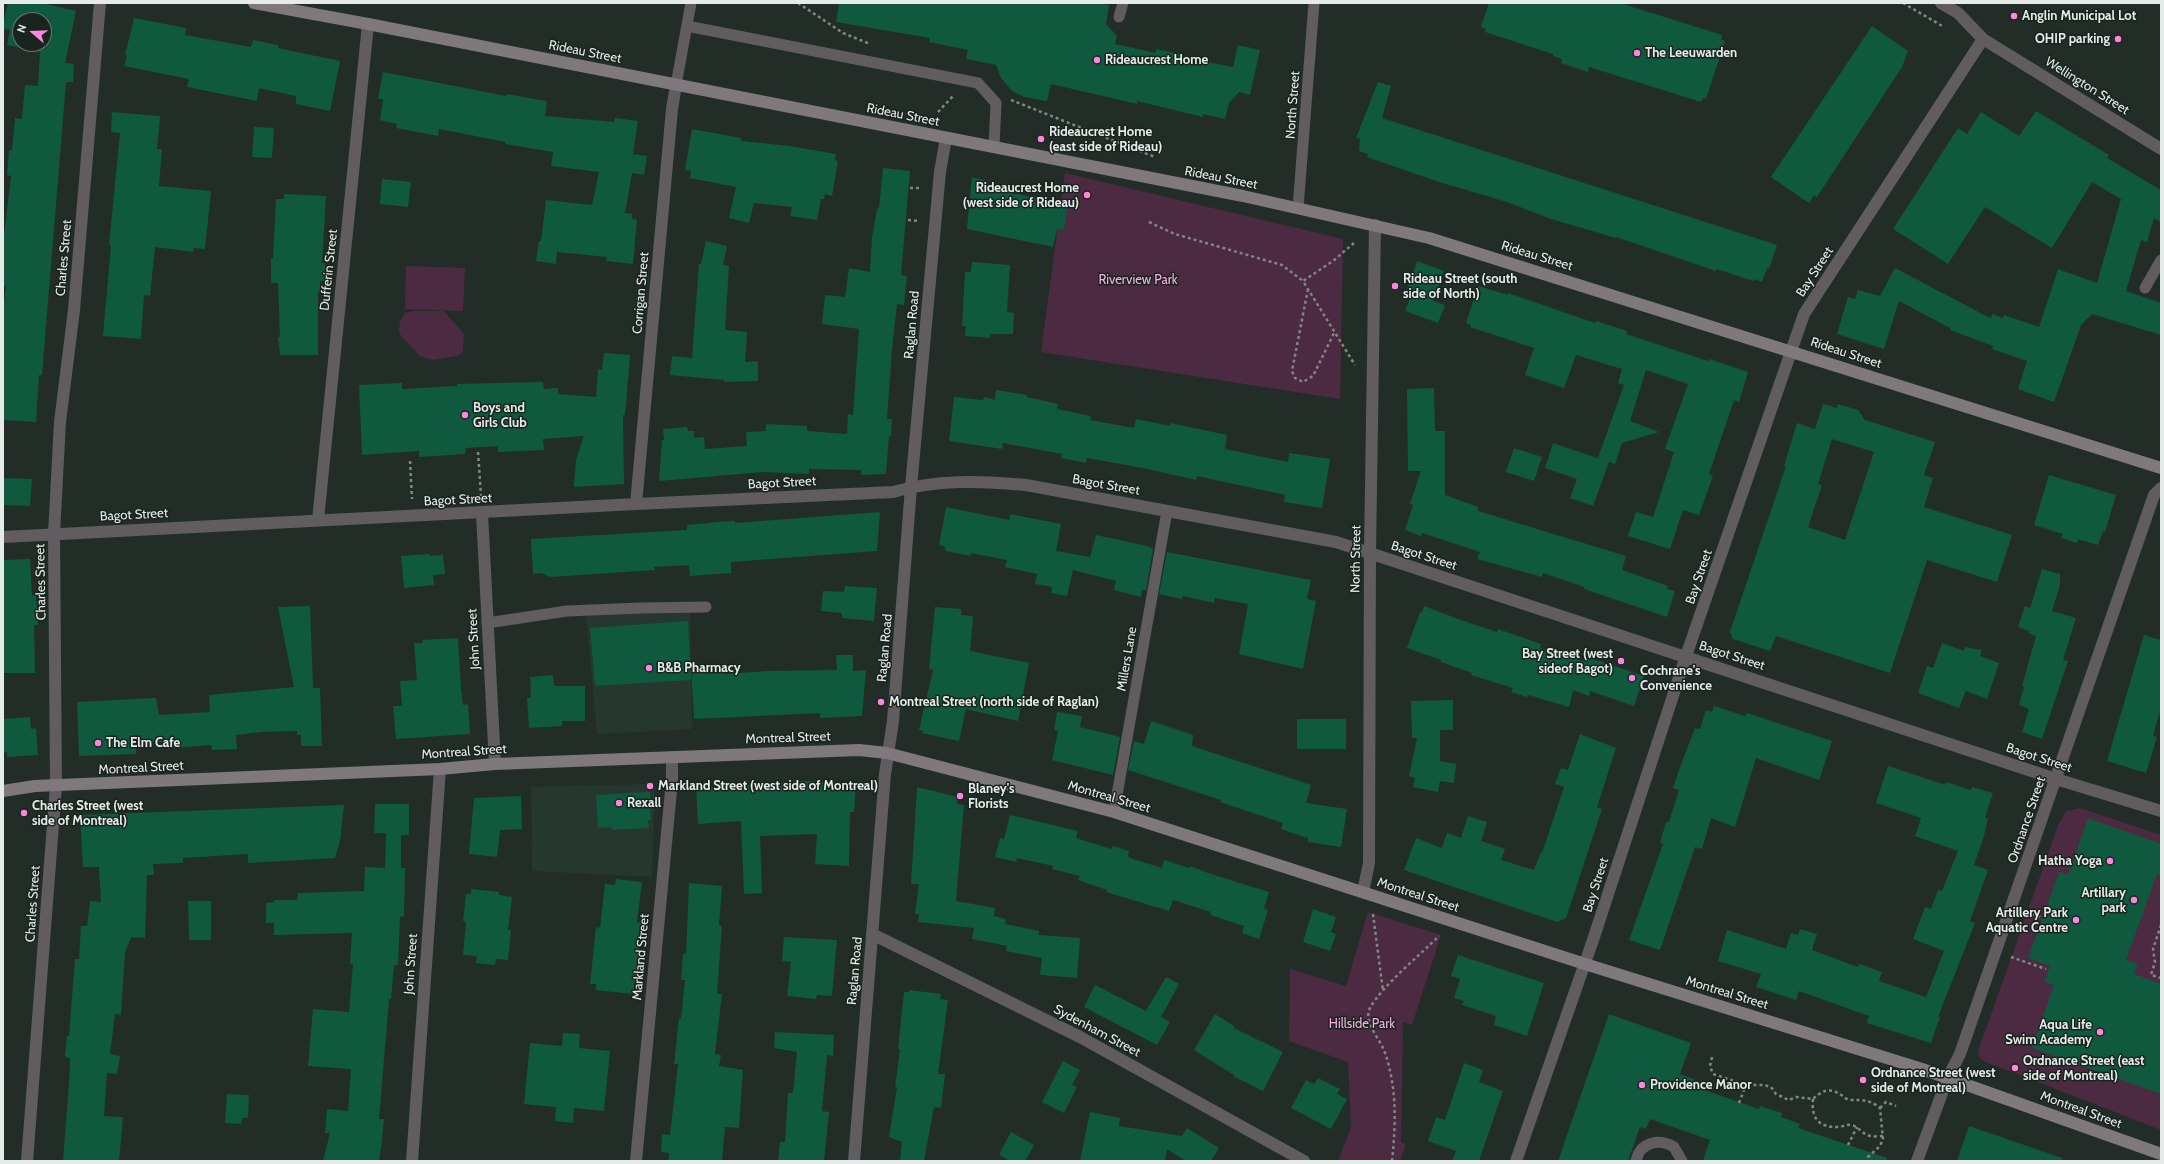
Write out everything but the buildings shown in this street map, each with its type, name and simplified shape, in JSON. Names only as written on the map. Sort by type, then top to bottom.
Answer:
[{"type":"main road","name":"Rideau Street","points":[[254,3],[994,147],[1298,208],[1429,238],[1790,350],[2161,468]]},
{"type":"main road","name":"Montreal Street","points":[[3,791],[56,786],[672,756],[859,750],[887,753],[1114,812],[1585,964],[1948,1077],[2161,1154]]},
{"type":"street","name":"Charles Street","points":[[27,1161],[56,786],[54,534],[60,422],[74,310],[100,3]]},
{"type":"street","name":"Wellington Street","points":[[1941,3],[1958,13],[1983,39],[2161,149]]},
{"type":"street","name":"Dufferin Street","points":[[318,520],[368,24]]},
{"type":"street","name":"Bay Street","points":[[1516,1161],[1585,964],[1686,656],[1780,386],[1790,350],[1804,314],[1983,39]]},
{"type":"street","name":"Corrigan Street","points":[[636,504],[672,109],[676,85]]},
{"type":"street","name":"Raglan Road","points":[[854,1161],[887,753],[893,721],[911,487],[940,172],[946,138]]},
{"type":"street","name":"North Street","points":[[1363,892],[1370,863],[1370,553],[1375,225]]},
{"type":"street","name":"Bagot Street","points":[[3,537],[893,492],[930,484],[988,481],[1026,485],[1336,542],[2056,779],[2161,811]]},
{"type":"street","name":"Ordnance Street","points":[[1917,1161],[1948,1077],[1960,1054],[2154,495],[2161,488]]},
{"type":"street","name":"John Street","points":[[482,513],[494,764]]},
{"type":"street","name":"Markland Street","points":[[636,1161],[672,780],[672,756]]},
{"type":"street","name":"John Street","points":[[412,1161],[440,768]]},
{"type":"street","name":"Sydenham Street","points":[[872,934],[1080,1037],[1304,1161]]},
{"type":"lane","points":[[676,85],[690,3]]},
{"type":"lane","points":[[1119,17],[1123,3]]},
{"type":"lane","name":"North Street","points":[[1298,208],[1303,172],[1314,3]]},
{"type":"lane","points":[[687,26],[978,83],[996,103],[994,147]]},
{"type":"lane","points":[[2145,288],[2161,260]]},
{"type":"lane","name":"Millers Lane","points":[[1114,812],[1167,511]]},
{"type":"lane","points":[[487,623],[567,611],[640,608],[706,608]]},
{"type":"lane","points":[[1636,1161],[1639,1152],[1645,1146],[1659,1142],[1674,1147],[1682,1161]]},
{"type":"path","points":[[1903,3],[1928,17]]},
{"type":"path","points":[[910,188],[921,188]]},
{"type":"path","points":[[908,220],[919,221]]},
{"type":"path","points":[[1149,222],[1175,234],[1282,265],[1303,281],[1358,369]]},
{"type":"path","points":[[1303,281],[1333,261],[1354,243]]},
{"type":"path","points":[[1308,289],[1292,371],[1295,378],[1303,382],[1313,376],[1335,331]]},
{"type":"path","points":[[478,452],[481,497]]},
{"type":"path","points":[[410,461],[413,501]]},
{"type":"path","points":[[1374,914],[1383,991]]},
{"type":"path","points":[[2161,926],[2153,949],[2155,962],[2151,975],[2161,978]]},
{"type":"path","points":[[1392,1161],[1396,1114],[1393,1089],[1384,1050],[1372,1027],[1368,1013],[1383,991],[1440,936]]},
{"type":"path","points":[[1996,951],[2046,969]]},
{"type":"path","points":[[1712,1057],[1710,1066],[1713,1074],[1746,1085],[1764,1085],[1771,1087],[1776,1094],[1789,1100],[1796,1097],[1813,1099]]},
{"type":"path","points":[[1739,1103],[1746,1085]]},
{"type":"path","points":[[1868,1161],[1868,1157],[1880,1146],[1883,1136],[1880,1108],[1872,1101],[1863,1099],[1848,1100],[1838,1092],[1829,1090],[1820,1092],[1813,1099],[1812,1110],[1816,1119],[1822,1124],[1832,1127],[1850,1125],[1857,1127],[1870,1136],[1883,1136]]},
{"type":"path","points":[[1880,1108],[1886,1102],[1896,1106]]},
{"type":"path","points":[[1848,1145],[1857,1127]]},
{"type":"shaded area","points":[[690,607],[692,729],[597,734],[586,614]]},
{"type":"shaded area","points":[[655,784],[652,877],[532,871],[531,787]]},
{"type":"green space","name":"Riverview Park","points":[[1065,173],[1343,239],[1340,399],[1041,352]]},
{"type":"green space","points":[[406,266],[465,268],[463,311],[405,309]]},
{"type":"green space","points":[[413,311],[444,311],[464,334],[463,352],[458,356],[432,360],[420,356],[401,336],[399,330],[400,321],[405,313]]},
{"type":"green space","name":"Artillery Park Aquatic Centre","points":[[2080,808],[2161,835],[2161,1130],[1980,1059],[1978,1051],[2058,826],[2066,811]]},
{"type":"green space","name":"Hillside Park","points":[[1368,912],[1441,935],[1412,1025],[1403,1022],[1401,1142],[1406,1144],[1400,1161],[1338,1161],[1351,1127],[1348,1062],[1289,1041],[1290,969],[1346,986]]},
{"type":"place","name":"Anglin Municipal Lot","points":[[2014,16]]},
{"type":"place","name":"OHIP parking","points":[[2118,39]]},
{"type":"place","name":"The Leeuwarden","points":[[1637,53]]},
{"type":"place","name":"Rideaucrest Home","points":[[1097,60]]},
{"type":"place","name":"Rideaucrest Home (east side of Rideau)","points":[[1041,139]]},
{"type":"place","name":"Rideaucrest Home (west side of Rideau)","points":[[1087,195]]},
{"type":"place","name":"Rideau Street (south side of North)","points":[[1395,286]]},
{"type":"place","name":"Boys and Girls Club","points":[[465,415]]},
{"type":"place","name":"Bay Street (west sideof Bagot)","points":[[1621,661]]},
{"type":"place","name":"B&B Pharmacy","points":[[649,668]]},
{"type":"place","name":"Cochrane's Convenience","points":[[1632,678]]},
{"type":"place","name":"Montreal Street (north side of Raglan)","points":[[881,702]]},
{"type":"place","name":"The Elm Cafe","points":[[98,743]]},
{"type":"place","name":"Markland Street (west side of Montreal)","points":[[650,786]]},
{"type":"place","name":"Blaney's Florists","points":[[960,796]]},
{"type":"place","name":"Rexall","points":[[619,803]]},
{"type":"place","name":"Charles Street (west side of Montreal)","points":[[24,813]]},
{"type":"place","name":"Hatha Yoga","points":[[2110,861]]},
{"type":"place","name":"Artillary park","points":[[2134,900]]},
{"type":"place","name":"Artillery Park Aquatic Centre","points":[[2076,920]]},
{"type":"place","name":"Aqua Life Swim Academy","points":[[2100,1032]]},
{"type":"place","name":"Ordnance Street (east side of Montreal)","points":[[2015,1068]]},
{"type":"place","name":"Ordnance Street (west side of Montreal)","points":[[1863,1080]]},
{"type":"place","name":"Providence Manor","points":[[1642,1085]]}]
